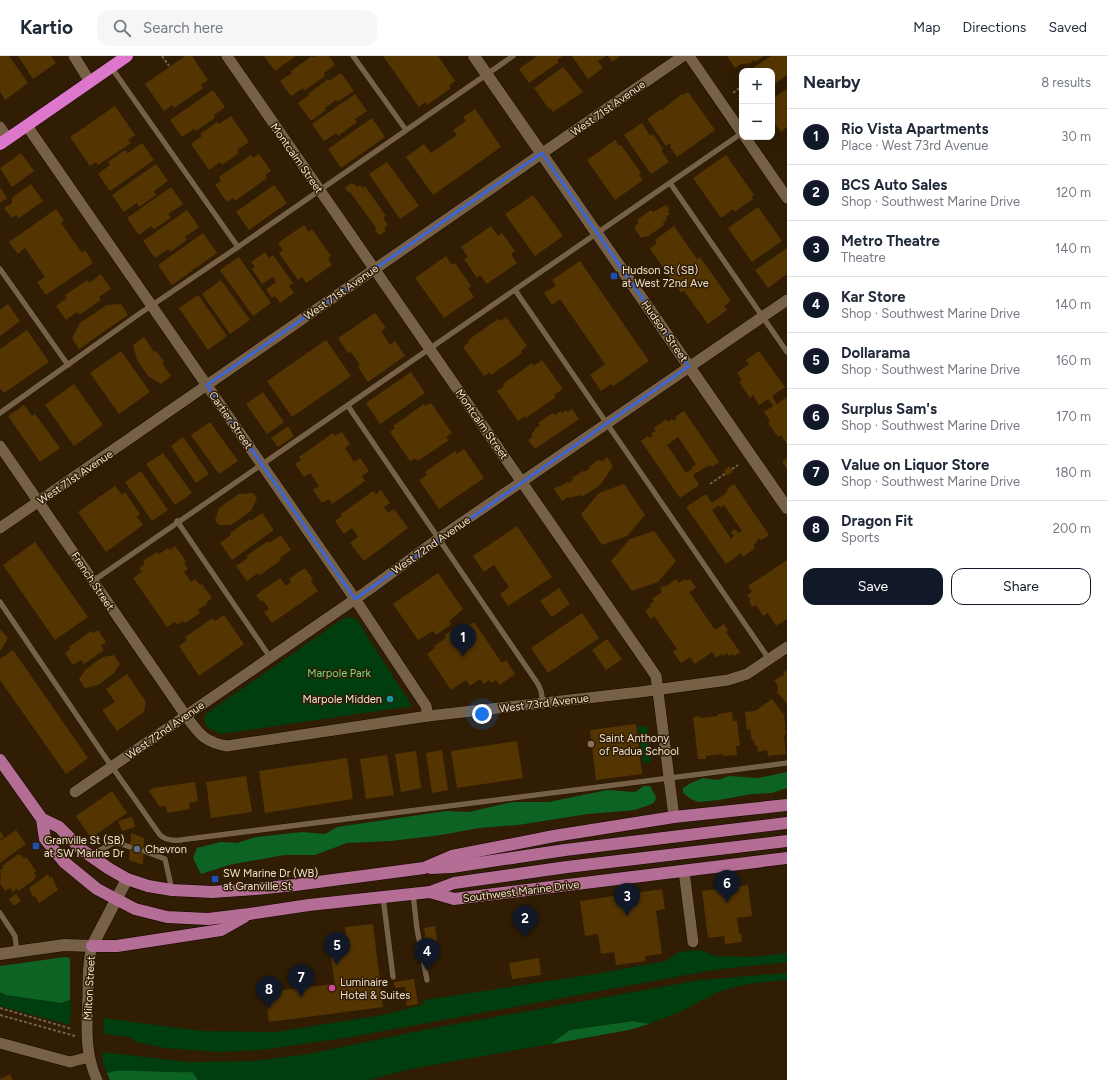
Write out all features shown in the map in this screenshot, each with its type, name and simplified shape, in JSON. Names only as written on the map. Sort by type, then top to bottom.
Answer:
[{"type":"highway","points":[[4,142],[127,56]]},
{"type":"main road","points":[[0,760],[42,819],[59,827],[82,850],[127,879],[148,886],[172,890],[212,892],[256,889],[424,868],[452,867],[565,850],[787,823]]},
{"type":"main road","points":[[424,868],[460,854],[554,836],[674,817],[787,805]]},
{"type":"main road","name":"Southwest Marine Drive","points":[[42,819],[45,839],[64,862],[97,890],[135,909],[167,917],[208,919],[430,892],[454,899],[787,858]]},
{"type":"main road","points":[[430,892],[454,883],[567,867],[787,841]]},
{"type":"main road","points":[[92,946],[117,946],[222,930],[249,914]]},
{"type":"street","points":[[74,56],[90,82]]},
{"type":"street","name":"Montcalm Street","points":[[227,56],[656,676],[674,817]]},
{"type":"street","name":"Hudson Street","points":[[474,56],[787,508]]},
{"type":"street","name":"West 71st Avenue","points":[[0,528],[683,56]]},
{"type":"street","points":[[689,56],[739,129]]},
{"type":"street","name":"Cartier Street","points":[[27,126],[355,599],[426,706],[428,716]]},
{"type":"street","points":[[0,127],[4,142]]},
{"type":"street","points":[[746,140],[787,198]]},
{"type":"street","name":"West 72nd Avenue","points":[[75,792],[355,599],[438,539],[787,300]]},
{"type":"street","name":"French Street","points":[[0,446],[186,716]]},
{"type":"street","name":"West 73rd Avenue","points":[[186,716],[204,738],[211,742],[226,746],[428,716],[658,690],[738,677],[747,674],[787,647]]},
{"type":"street","points":[[684,871],[693,942]]},
{"type":"street","name":"Milton Street","points":[[96,1080],[88,1057],[86,1037],[89,960],[92,946],[127,879]]},
{"type":"street","points":[[0,954],[64,945],[92,946]]},
{"type":"street","points":[[0,1043],[70,1062],[88,1057]]},
{"type":"lane","points":[[353,56],[406,130]]},
{"type":"lane","points":[[0,413],[151,306],[513,56]]},
{"type":"lane","points":[[111,68],[238,247]]},
{"type":"lane","points":[[93,581],[177,521],[348,406],[429,348],[739,135]]},
{"type":"lane","points":[[670,182],[787,352]]},
{"type":"lane","points":[[0,269],[68,365]]},
{"type":"lane","points":[[515,290],[769,659]]},
{"type":"lane","points":[[348,406],[540,687],[543,704]]},
{"type":"lane","points":[[177,521],[270,657]]},
{"type":"lane","points":[[0,602],[112,767],[160,835],[165,839],[171,840],[787,763]]},
{"type":"lane","points":[[90,856],[115,842],[130,847]]},
{"type":"lane","points":[[144,851],[165,859],[172,890]]},
{"type":"lane","points":[[413,894],[427,980]]},
{"type":"lane","points":[[382,897],[393,977]]},
{"type":"lane","points":[[0,913],[15,936],[17,952]]},
{"type":"path","points":[[162,56],[169,66]]},
{"type":"path","points":[[732,93],[739,88]]},
{"type":"path","points":[[732,469],[738,465]]},
{"type":"path","points":[[710,484],[726,473]]},
{"type":"path","points":[[0,1008],[72,1029]]},
{"type":"path","points":[[0,1015],[72,1035]]},
{"type":"highlighted area","points":[[542,153],[689,366],[355,599],[207,385]]},
{"type":"green space","name":"Marpole Park","points":[[348,617],[357,620],[412,706],[222,734],[210,729],[205,724],[204,720],[207,713],[344,618]]},
{"type":"green space","points":[[647,726],[651,762],[643,763],[638,727]]},
{"type":"green space","points":[[787,772],[787,788],[772,793],[751,794],[698,802],[683,793],[683,788],[703,778],[718,780],[729,776],[758,778]]},
{"type":"green space","points":[[644,786],[650,786],[656,797],[655,801],[652,804],[635,810],[588,814],[518,825],[479,828],[441,835],[391,841],[347,843],[315,855],[284,855],[229,865],[201,874],[193,858],[197,848],[221,842],[237,843],[256,837],[302,832],[325,834],[337,827],[446,811],[469,812],[512,802],[549,802],[607,790],[635,792]]},
{"type":"green space","points":[[700,950],[715,956],[751,957],[787,953],[787,962],[713,970],[351,1037],[261,1050],[220,1052],[165,1048],[135,1042],[130,1037],[104,1034],[103,1018],[201,1031],[276,1032],[382,1015],[422,1005],[424,1000],[595,974],[666,961],[679,952]]},
{"type":"green space","points":[[65,957],[70,958],[70,1000],[61,1003],[6,995],[0,992],[0,966]]},
{"type":"green space","points":[[787,973],[787,980],[754,983],[734,987],[716,993],[680,1012],[649,1024],[633,1021],[570,1030],[551,1044],[410,1069],[369,1080],[198,1080],[191,1072],[163,1073],[128,1071],[107,1073],[103,1063],[102,1052],[188,1062],[254,1061],[308,1054],[429,1029],[700,980]]},
{"type":"green space","points":[[0,992],[6,995],[61,1003],[70,1000],[70,1025],[0,1006]]},
{"type":"green space","points":[[633,1021],[649,1024],[629,1030],[551,1044],[570,1030]]},
{"type":"green space","points":[[116,1071],[192,1072],[198,1080],[110,1080],[107,1073]]},
{"type":"building","points":[[0,56],[9,56],[28,83],[5,100],[0,92]]},
{"type":"building","points":[[18,56],[51,56],[56,63],[33,79]]},
{"type":"building","points":[[185,56],[192,56],[208,80],[201,85],[203,88],[174,108],[172,105],[164,111],[145,84]]},
{"type":"building","points":[[264,56],[296,56],[275,71]]},
{"type":"building","points":[[312,56],[313,58],[316,56],[329,56],[335,65],[324,73],[325,76],[304,91],[303,88],[291,96],[280,81]]},
{"type":"building","points":[[383,56],[438,56],[455,81],[449,86],[451,88],[427,105],[425,102],[419,107]]},
{"type":"building","points":[[537,56],[563,56],[557,60],[559,62],[529,83],[519,69]]},
{"type":"building","points":[[572,56],[606,56],[598,61],[603,68],[588,79]]},
{"type":"building","points":[[608,56],[620,56],[612,62]]},
{"type":"building","points":[[727,56],[764,56],[755,62],[754,60],[751,63],[741,64],[735,68]]},
{"type":"building","points":[[771,56],[787,56],[787,75],[775,84],[775,68],[753,68]]},
{"type":"building","points":[[563,67],[583,92],[553,112],[550,108],[549,109],[534,88]]},
{"type":"building","points":[[341,73],[354,91],[337,102],[336,100],[325,108],[326,110],[311,121],[298,103],[328,79],[329,81]]},
{"type":"building","points":[[787,89],[787,127],[781,132],[775,124],[775,97]]},
{"type":"building","points":[[213,90],[225,107],[214,115],[215,118],[196,131],[194,129],[182,137],[170,120]]},
{"type":"building","points":[[688,92],[715,130],[677,157],[670,147],[670,143],[666,146],[647,119],[661,109],[662,110],[682,94],[683,95]]},
{"type":"building","points":[[355,94],[367,111],[355,119],[357,122],[338,136],[336,133],[324,141],[312,124]]},
{"type":"building","points":[[115,106],[135,135],[128,140],[131,143],[98,165],[96,162],[90,166],[70,137]]},
{"type":"building","points":[[475,109],[501,147],[433,195],[406,157],[424,144],[431,153],[457,135],[453,130],[466,121],[463,117]]},
{"type":"building","points":[[231,116],[249,142],[237,150],[239,153],[222,165],[220,162],[209,170],[191,144],[202,136],[200,134],[217,122],[219,124]]},
{"type":"building","points":[[372,118],[385,137],[341,168],[328,149]]},
{"type":"building","points":[[642,123],[650,136],[653,134],[663,149],[661,150],[669,162],[651,174],[624,135]]},
{"type":"building","points":[[615,140],[619,146],[621,145],[641,173],[639,175],[643,180],[615,200],[587,160]]},
{"type":"building","points":[[142,143],[154,160],[110,191],[98,174],[110,165],[108,162],[125,150],[128,153]]},
{"type":"building","points":[[21,153],[34,171],[12,187],[0,168]]},
{"type":"building","points":[[259,154],[271,171],[265,175],[267,178],[235,201],[233,198],[227,202],[215,185],[221,181],[219,177],[251,155],[253,158]]},
{"type":"building","points":[[726,155],[754,195],[751,197],[753,199],[734,212],[733,209],[721,218],[693,178]]},
{"type":"building","points":[[387,162],[419,206],[400,219],[369,174]]},
{"type":"building","points":[[156,164],[168,181],[154,191],[156,195],[139,207],[137,203],[124,212],[112,195]]},
{"type":"building","points":[[352,183],[357,187],[360,185],[363,188],[365,186],[386,216],[383,218],[388,225],[384,228],[386,231],[379,235],[375,230],[377,229],[350,192],[349,193],[345,188]]},
{"type":"building","points":[[31,184],[43,201],[19,218],[16,215],[12,218],[4,208],[12,203],[12,198]]},
{"type":"building","points":[[274,185],[287,203],[249,230],[236,212]]},
{"type":"building","points":[[0,187],[7,198],[0,203]]},
{"type":"building","points":[[171,187],[183,204],[168,214],[171,218],[154,229],[151,226],[139,235],[127,218]]},
{"type":"building","points":[[533,195],[563,236],[535,256],[505,214]]},
{"type":"building","points":[[666,205],[670,210],[667,211],[670,214],[666,217],[667,219],[663,223],[664,225],[647,237],[641,238],[634,227],[639,223],[637,220],[651,210],[653,212]]},
{"type":"building","points":[[758,207],[782,241],[752,262],[728,228]]},
{"type":"building","points":[[56,209],[64,221],[61,223],[82,253],[85,250],[93,263],[46,295],[37,282],[45,277],[25,248],[18,254],[9,242]]},
{"type":"building","points":[[187,210],[199,227],[185,237],[187,240],[170,252],[168,249],[155,258],[143,241]]},
{"type":"building","points":[[304,225],[309,232],[312,229],[331,256],[328,259],[332,265],[306,283],[302,277],[298,280],[279,253],[283,250],[278,243]]},
{"type":"building","points":[[491,226],[498,236],[502,233],[515,251],[511,254],[517,263],[487,284],[480,275],[477,278],[464,259],[468,257],[461,247]]},
{"type":"building","points":[[674,226],[697,259],[700,257],[731,301],[724,306],[727,310],[708,324],[684,291],[681,293],[650,249],[657,243],[655,240]]},
{"type":"building","points":[[203,233],[217,253],[172,285],[158,265]]},
{"type":"building","points":[[787,248],[787,274],[768,288],[755,270]]},
{"type":"building","points":[[265,252],[269,258],[273,255],[293,283],[289,286],[294,293],[280,303],[275,296],[272,298],[266,289],[276,282],[273,277],[262,284],[252,269],[255,267],[251,262]]},
{"type":"building","points":[[446,256],[452,265],[455,263],[471,286],[468,288],[474,297],[444,318],[415,278]]},
{"type":"building","points":[[239,257],[271,303],[253,316],[220,270]]},
{"type":"building","points":[[580,261],[649,361],[613,386],[611,384],[601,391],[590,375],[605,364],[560,299],[552,305],[544,293],[556,286],[552,280]]},
{"type":"building","points":[[101,274],[111,289],[99,297],[101,300],[79,315],[77,312],[66,320],[56,306],[67,298],[65,295],[87,280],[89,283]]},
{"type":"building","points":[[221,280],[250,320],[230,334],[202,294]]},
{"type":"building","points":[[198,295],[227,336],[208,350],[179,308]]},
{"type":"building","points":[[8,304],[20,321],[0,336],[0,310]]},
{"type":"building","points":[[121,304],[128,315],[79,349],[72,338],[80,323],[107,305]]},
{"type":"building","points":[[375,313],[386,328],[381,331],[390,345],[395,341],[405,356],[368,382],[358,367],[360,365],[351,352],[348,353],[338,338]]},
{"type":"building","points":[[506,317],[527,346],[521,351],[522,353],[491,375],[490,372],[484,376],[463,347],[469,342],[468,340],[498,319],[500,321]]},
{"type":"building","points":[[27,330],[49,362],[4,393],[0,388],[0,349]]},
{"type":"building","points":[[144,337],[154,352],[156,351],[164,362],[162,363],[171,376],[161,384],[148,376],[137,360],[133,345]]},
{"type":"building","points":[[326,340],[351,376],[292,417],[267,381]]},
{"type":"building","points":[[121,351],[150,392],[119,414],[90,373]]},
{"type":"building","points":[[759,351],[785,387],[772,396],[777,404],[787,397],[787,444],[781,435],[778,437],[768,423],[770,421],[764,412],[773,406],[768,399],[759,405],[753,395],[750,398],[739,382],[742,380],[737,373],[749,364],[746,360]]},
{"type":"building","points":[[542,360],[563,389],[554,395],[556,397],[526,418],[525,416],[518,421],[497,391],[504,386],[503,384],[532,363],[534,366]]},
{"type":"building","points":[[411,372],[425,393],[380,424],[366,403]]},
{"type":"building","points":[[74,384],[103,425],[74,446],[45,405]]},
{"type":"building","points":[[263,392],[284,422],[267,434],[246,404]]},
{"type":"building","points":[[431,403],[452,433],[446,437],[449,440],[418,461],[415,458],[410,461],[390,432],[395,428],[393,426],[424,404],[425,406]]},
{"type":"building","points":[[24,405],[32,416],[35,414],[60,448],[40,462],[8,416]]},
{"type":"building","points":[[572,409],[579,419],[535,449],[528,440],[533,436],[531,434],[535,431],[534,430],[540,425],[538,423],[553,413],[555,415],[561,411],[562,413],[566,410],[568,412]]},
{"type":"building","points":[[684,411],[719,462],[712,467],[710,465],[706,467],[693,475],[699,485],[680,498],[641,441],[648,436],[649,438],[653,436],[651,433],[656,431],[654,428],[666,419],[668,422],[672,419],[674,421],[676,419],[675,417]],"holes":[[[678,437],[696,464],[686,473],[667,445]]]},
{"type":"building","points":[[210,422],[238,461],[219,474],[191,435]]},
{"type":"building","points":[[288,426],[294,436],[278,447],[271,438]]},
{"type":"building","points":[[342,432],[350,444],[345,448],[354,462],[360,458],[369,471],[362,476],[365,481],[332,504],[329,499],[322,503],[313,490],[319,486],[310,473],[304,477],[295,464],[301,460],[299,457],[333,433],[335,436]]},
{"type":"building","points":[[183,437],[209,474],[196,483],[171,446]]},
{"type":"building","points":[[464,449],[484,478],[439,509],[419,480],[427,475],[425,472],[455,451],[457,454]]},
{"type":"building","points":[[163,453],[192,493],[175,505],[146,464]]},
{"type":"building","points":[[607,457],[613,466],[601,484],[582,497],[580,495],[570,498],[568,497],[562,501],[554,489],[567,482],[569,483],[573,480],[572,478],[583,471],[586,471],[598,460],[603,461]]},
{"type":"building","points":[[787,458],[787,469],[782,462]]},
{"type":"building","points":[[729,466],[733,472],[727,476],[724,471]]},
{"type":"building","points":[[141,471],[168,510],[152,521],[125,482]]},
{"type":"building","points":[[624,484],[645,515],[627,536],[602,545],[581,514],[599,493]]},
{"type":"building","points":[[734,484],[769,535],[761,540],[759,538],[753,545],[755,548],[743,557],[741,553],[726,564],[686,507],[706,494],[712,503],[725,494],[728,490],[727,489]],"holes":[[[719,505],[720,508],[724,505],[742,531],[738,533],[735,529],[731,532],[734,536],[731,539],[712,510]]]},
{"type":"building","points":[[115,486],[122,495],[125,492],[140,514],[137,517],[143,525],[106,552],[78,512]]},
{"type":"building","points":[[381,490],[390,503],[384,507],[388,513],[394,509],[408,528],[364,561],[350,543],[358,537],[352,528],[344,534],[335,521],[342,516],[341,514],[373,491],[376,494]]},
{"type":"building","points":[[253,493],[257,498],[251,511],[231,525],[219,525],[215,520],[219,508],[239,494]]},
{"type":"building","points":[[262,513],[274,530],[232,560],[220,543],[231,535],[230,533],[250,519],[251,521]]},
{"type":"building","points":[[517,526],[552,577],[508,606],[500,594],[509,587],[494,565],[484,572],[473,556]]},
{"type":"building","points":[[654,531],[676,561],[658,582],[632,591],[611,561],[630,539]]},
{"type":"building","points":[[281,535],[291,550],[280,558],[281,560],[260,575],[258,573],[247,581],[236,566],[248,558],[246,556],[268,541],[269,543]]},
{"type":"building","points":[[35,542],[88,617],[55,640],[3,565]]},
{"type":"building","points":[[175,546],[186,561],[184,563],[188,569],[184,572],[191,582],[195,579],[200,585],[202,584],[212,598],[206,603],[207,604],[198,610],[200,613],[185,623],[183,621],[177,625],[175,622],[167,627],[133,578],[142,572],[139,568],[145,564],[143,561],[157,552],[159,554],[168,548],[170,550]]},
{"type":"building","points":[[787,560],[787,619],[776,626],[768,613],[763,616],[756,605],[752,607],[749,601],[751,600],[747,595],[752,592],[748,586]]},
{"type":"building","points":[[303,569],[306,569],[313,580],[311,581],[318,591],[272,623],[264,612],[269,609],[263,600],[261,602],[256,595],[280,578],[286,586],[291,582],[289,579]]},
{"type":"building","points":[[438,573],[463,609],[449,621],[451,624],[436,635],[433,631],[418,640],[393,604]]},
{"type":"building","points":[[676,579],[679,583],[685,579],[686,581],[690,579],[696,588],[689,592],[715,630],[724,624],[728,630],[726,632],[740,652],[734,656],[732,654],[729,656],[727,653],[723,656],[721,654],[716,658],[712,652],[695,664],[690,657],[681,663],[673,652],[677,649],[654,616],[651,619],[645,611],[654,601],[652,599],[662,592],[660,588],[664,585],[665,587]]},
{"type":"building","points":[[559,588],[570,604],[552,617],[540,601]]},
{"type":"building","points":[[582,613],[599,638],[548,673],[531,648]]},
{"type":"building","points":[[224,615],[244,644],[199,676],[179,646],[187,640],[185,637],[213,618],[215,621]]},
{"type":"building","points":[[474,622],[502,663],[506,660],[515,674],[500,685],[496,680],[492,683],[489,680],[484,684],[480,679],[470,686],[466,680],[451,690],[427,654],[435,648],[434,646],[446,638],[445,635],[453,629],[455,632],[465,625],[466,627]]},
{"type":"building","points":[[0,629],[8,638],[0,652]]},
{"type":"building","points":[[98,630],[106,642],[101,646],[104,650],[84,664],[81,660],[73,665],[65,653],[70,649],[69,647],[91,631],[93,633]]},
{"type":"building","points":[[607,639],[622,659],[606,670],[592,650]]},
{"type":"building","points":[[13,650],[88,758],[66,774],[0,680],[0,659]]},
{"type":"building","points":[[114,655],[120,664],[114,673],[98,685],[85,688],[79,679],[86,669],[103,657]]},
{"type":"building","points":[[787,670],[787,704],[780,695],[777,694],[778,686],[774,680],[784,675],[783,673]]},
{"type":"building","points":[[127,674],[146,702],[144,712],[117,731],[102,710],[115,702],[106,689]]},
{"type":"building","points":[[772,699],[784,715],[786,754],[768,756],[767,750],[758,752],[757,745],[755,746],[754,740],[752,741],[750,729],[747,730],[745,712],[755,711]]},
{"type":"building","points":[[732,712],[733,721],[737,721],[740,746],[736,746],[737,755],[723,756],[723,754],[706,756],[706,759],[698,759],[693,717],[700,716],[701,718],[718,716],[718,714]]},
{"type":"building","points":[[636,724],[642,774],[596,780],[590,730]]},
{"type":"building","points":[[517,741],[523,778],[457,788],[451,751]]},
{"type":"building","points":[[442,750],[448,790],[432,793],[426,753]]},
{"type":"building","points":[[416,751],[421,788],[401,792],[395,754]]},
{"type":"building","points":[[387,755],[394,795],[366,799],[360,759]]},
{"type":"building","points":[[347,758],[353,799],[265,813],[259,771]]},
{"type":"building","points":[[246,776],[252,812],[211,818],[206,782]]},
{"type":"building","points":[[195,782],[198,801],[189,803],[190,809],[167,813],[166,806],[160,807],[149,791],[153,788]]},
{"type":"building","points":[[112,791],[127,813],[91,838],[76,816]]},
{"type":"building","points":[[132,817],[135,827],[122,831],[118,821]]},
{"type":"building","points":[[16,830],[26,844],[0,863],[0,841]]},
{"type":"building","points":[[0,831],[4,837],[0,840]]},
{"type":"building","name":"Chevron","points":[[131,833],[144,838],[143,865],[129,860]]},
{"type":"building","points":[[17,855],[21,855],[24,859],[26,857],[36,871],[34,873],[36,876],[34,880],[18,891],[17,888],[13,892],[10,888],[5,891],[0,883],[0,870],[3,868],[2,866]]},
{"type":"building","points":[[48,874],[50,878],[52,877],[58,890],[39,903],[35,896],[33,897],[29,888]]},
{"type":"building","points":[[748,885],[752,916],[737,918],[739,934],[741,933],[742,942],[725,944],[724,936],[708,938],[702,891]]},
{"type":"building","points":[[662,889],[665,909],[656,911],[662,954],[645,956],[646,961],[616,965],[614,952],[601,954],[598,934],[585,936],[580,901]]},
{"type":"building","points":[[16,894],[21,901],[14,906],[9,899]]},
{"type":"building","points":[[373,924],[383,1007],[269,1022],[265,992],[335,984],[328,940],[346,937],[345,927]]},
{"type":"building","points":[[435,926],[437,941],[426,943],[424,928]]},
{"type":"building","points":[[539,958],[541,975],[512,979],[509,963]]},
{"type":"building","points":[[414,979],[418,1004],[407,1006],[405,987],[395,988],[394,982]]},
{"type":"building","points":[[10,1074],[13,1080],[0,1080],[0,1079]]},
{"type":"place","name":"Hudson St (SB) at West 72nd Ave","points":[[614,276]]},
{"type":"place","name":"Rio Vista Apartments","points":[[463,657]]},
{"type":"place","name":"Marpole Midden","points":[[390,699]]},
{"type":"place","name":"Saint Anthony of Padua School","points":[[591,744]]},
{"type":"place","name":"Granville St (SB) at SW Marine Dr","points":[[36,846]]},
{"type":"place","name":"Chevron","points":[[137,849]]},
{"type":"place","name":"SW Marine Dr (WB) at Granville St","points":[[215,879]]},
{"type":"place","name":"Surplus Sam's","points":[[727,903]]},
{"type":"place","name":"Metro Theatre","points":[[627,916]]},
{"type":"place","name":"BCS Auto Sales","points":[[525,938]]},
{"type":"place","name":"Dollarama","points":[[337,965]]},
{"type":"place","name":"Kar Store","points":[[427,971]]},
{"type":"place","name":"Luminaire Hotel & Suites","points":[[332,988]]},
{"type":"place","name":"Value on Liquor Store","points":[[301,997]]},
{"type":"place","name":"Dragon Fit","points":[[269,1009]]}]
